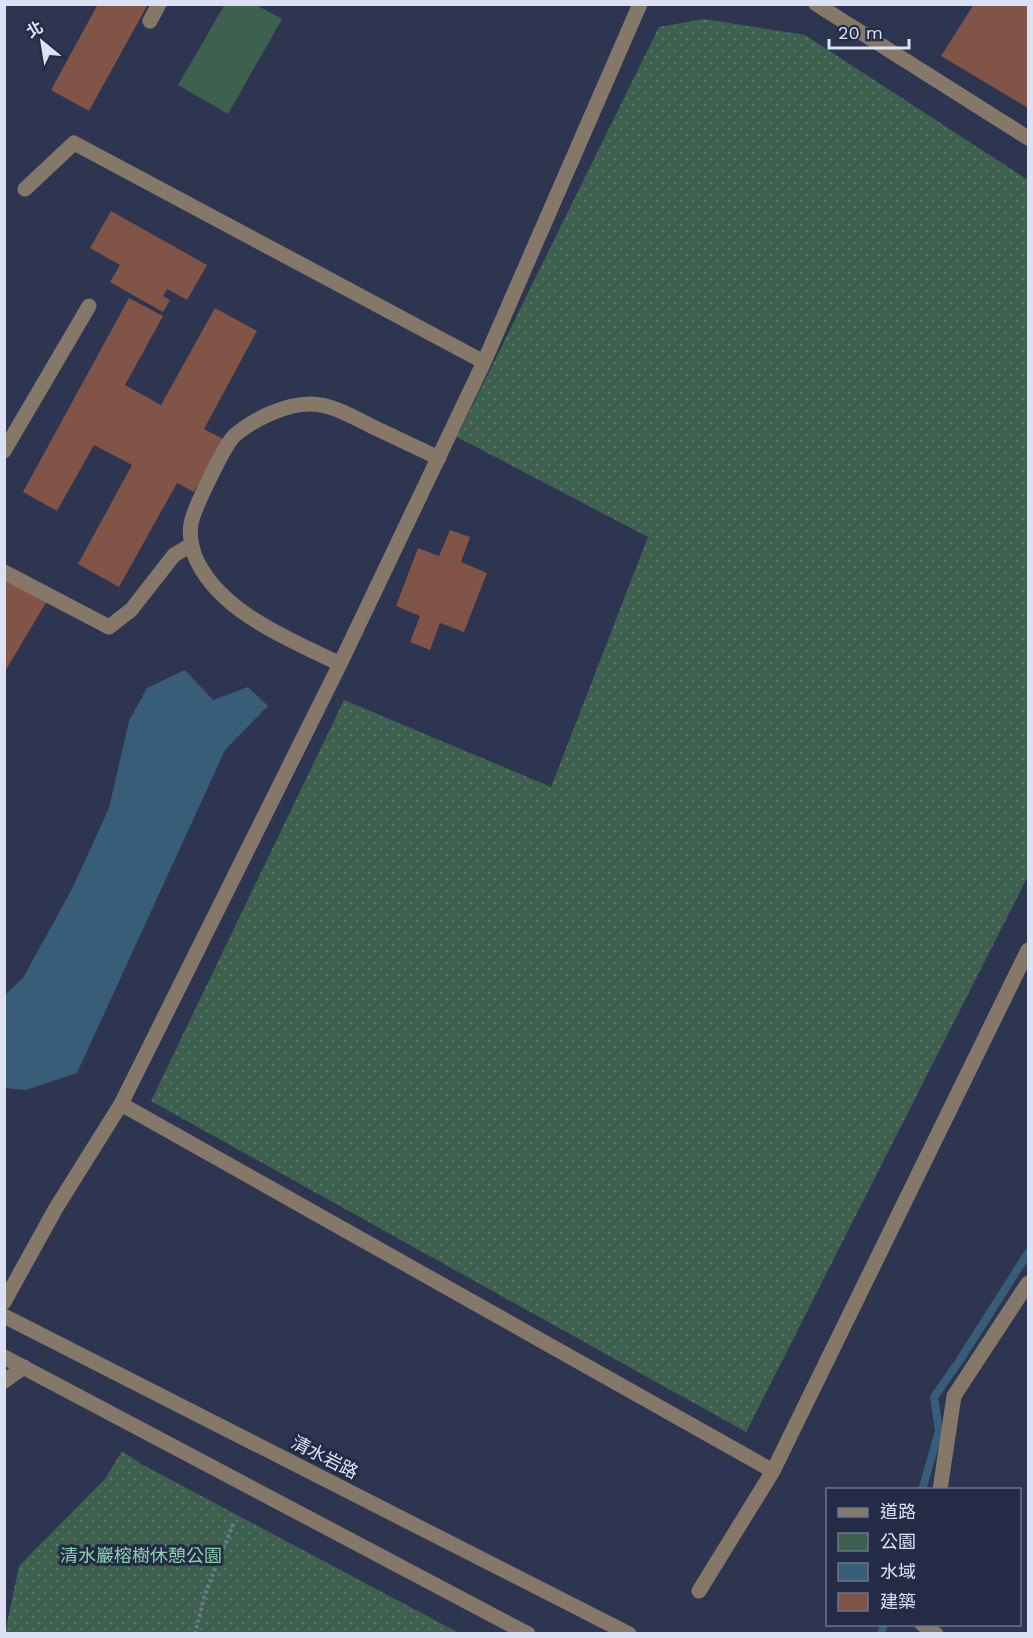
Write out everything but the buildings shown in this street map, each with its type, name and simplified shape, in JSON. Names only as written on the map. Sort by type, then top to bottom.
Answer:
[{"type":"street","points":[[150,21],[159,4]]},
{"type":"street","points":[[4,1302],[56,1208],[121,1104],[340,664],[484,362],[640,4]]},
{"type":"street","points":[[816,4],[1029,138]]},
{"type":"street","points":[[25,189],[74,143],[484,362]]},
{"type":"street","points":[[4,451],[89,306]]},
{"type":"street","points":[[340,664],[267,628],[239,610],[214,587],[198,563],[191,545],[191,524],[200,498],[233,436],[269,413],[290,406],[310,404],[336,409],[439,458]]},
{"type":"street","points":[[4,572],[109,627],[131,610],[174,555],[191,545]]},
{"type":"street","points":[[699,1591],[773,1471],[1029,950]]},
{"type":"street","points":[[121,1104],[773,1471]]},
{"type":"street","points":[[940,1488],[954,1396],[1029,1283]]},
{"type":"street","name":"清水岩路","points":[[4,1316],[628,1634]]},
{"type":"street","points":[[4,1357],[528,1634]]},
{"type":"street","points":[[4,1381],[24,1367]]},
{"type":"path","points":[[195,1634],[205,1594],[234,1522]]},
{"type":"green space","points":[[225,4],[256,5],[282,19],[228,114],[178,85]]},
{"type":"green space","points":[[704,19],[805,35],[1028,180],[1028,876],[746,1432],[151,1101],[344,700],[551,787],[648,537],[457,437],[659,27]]},
{"type":"green space","name":"清水巖榕樹休憩公園","points":[[122,1451],[143,1465],[459,1633],[5,1633],[19,1566],[105,1479]]},
{"type":"water","points":[[185,670],[213,700],[248,687],[268,706],[225,750],[77,1073],[26,1090],[5,1088],[5,995],[23,978],[72,889],[109,808],[129,721],[147,688]]},
{"type":"waterway","points":[[923,1488],[939,1431],[934,1397],[1028,1253]]},
{"type":"waterway","points":[[881,1634],[883,1626]]}]
